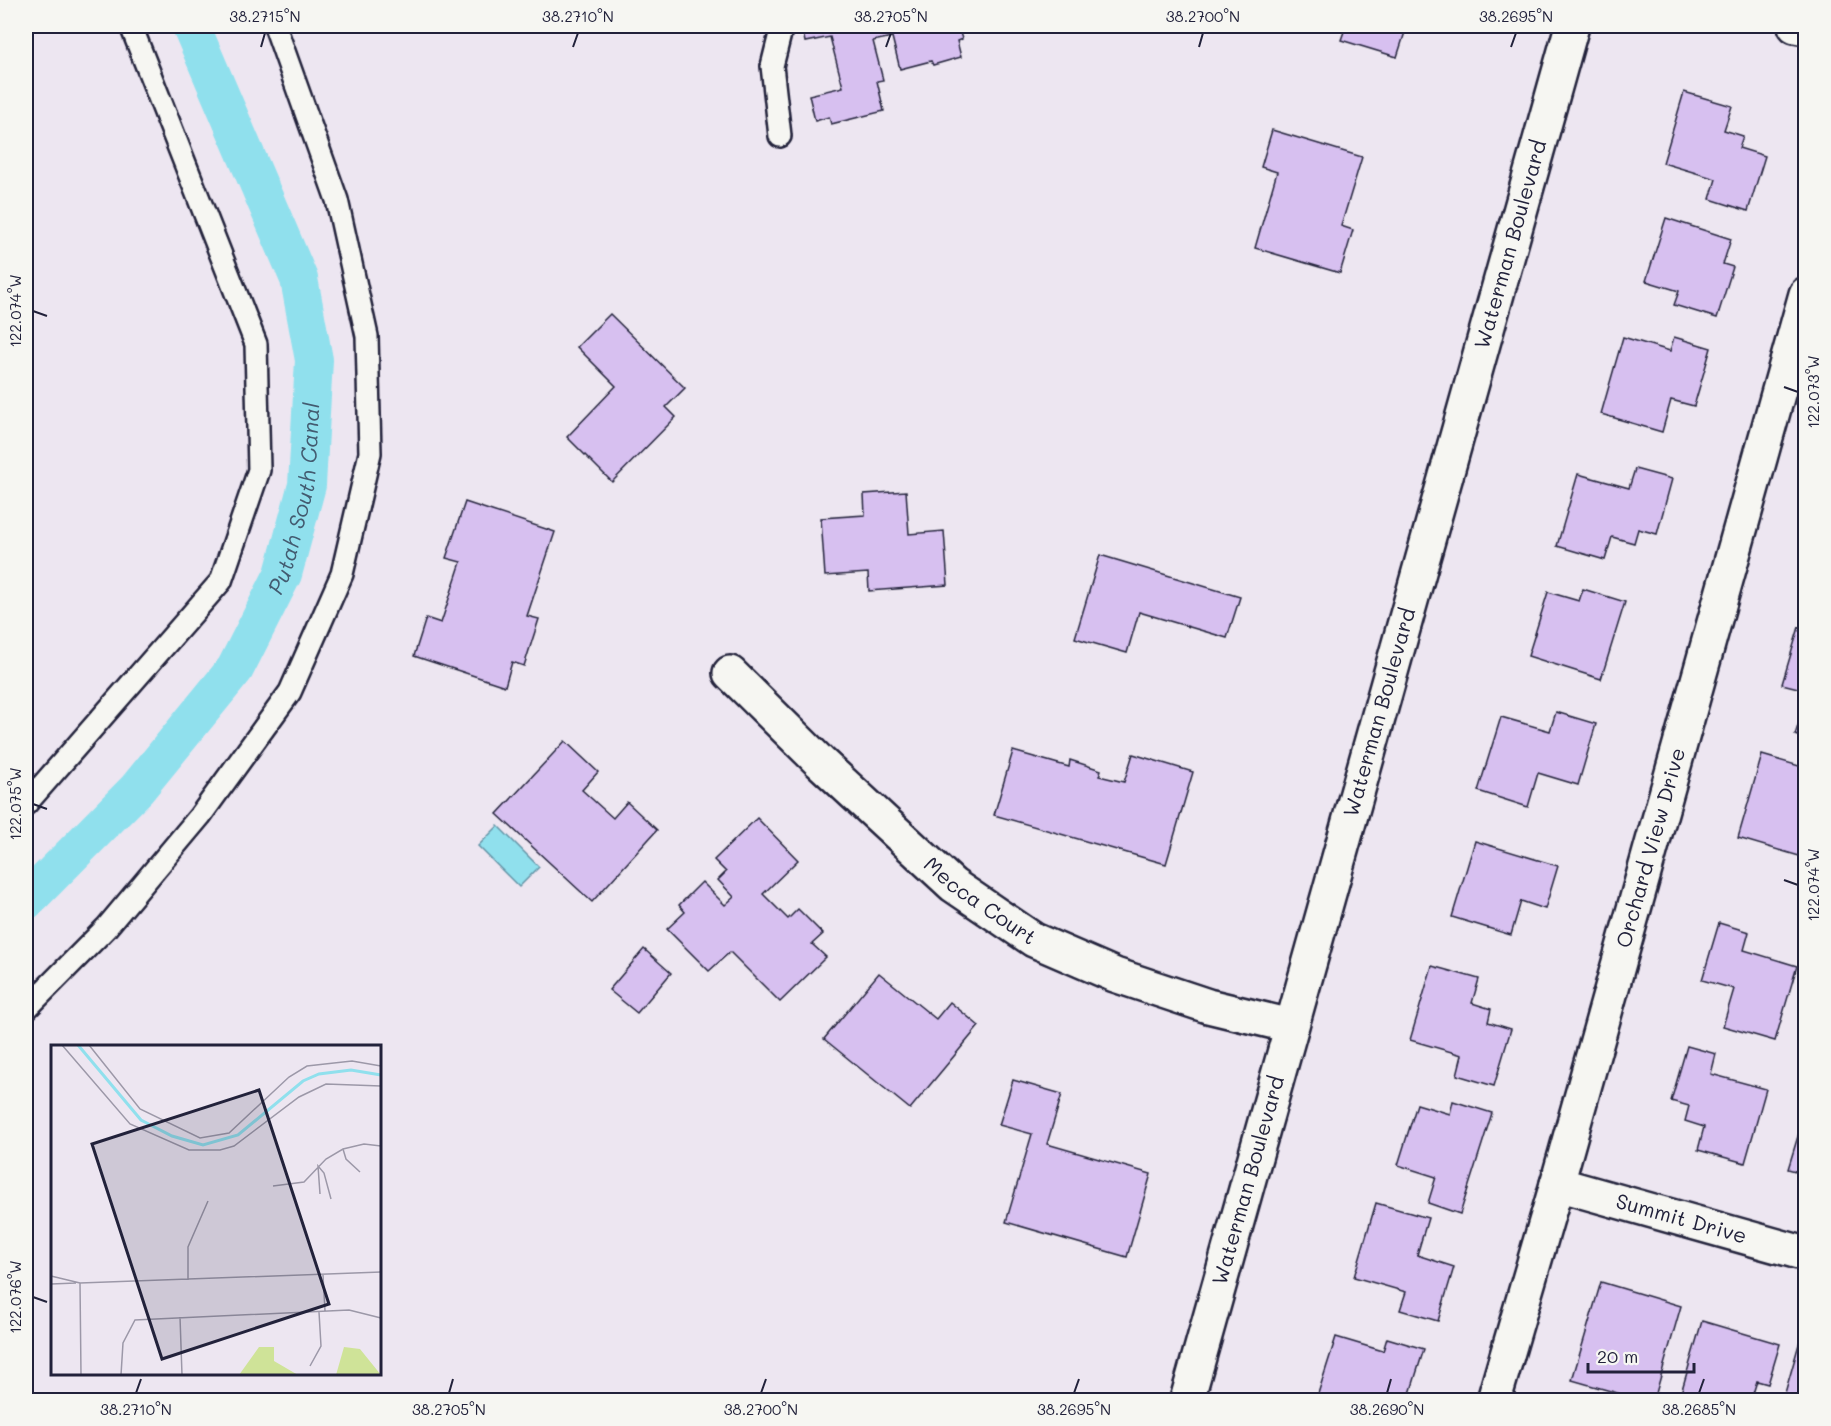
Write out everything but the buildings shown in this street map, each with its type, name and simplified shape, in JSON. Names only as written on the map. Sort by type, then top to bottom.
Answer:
[{"type":"street","name":"Waterman Boulevard","points":[[1187,1401],[1572,26]]},
{"type":"street","points":[[1795,26],[1806,28]]},
{"type":"street","name":"Orchard View Drive","points":[[1494,1401],[1806,294]]},
{"type":"street","name":"Mecca Court","points":[[730,673],[820,762],[953,885],[1034,940],[1115,975],[1208,1006],[1291,1026]]},
{"type":"street","name":"Summit Drive","points":[[1557,1184],[1806,1254]]},
{"type":"lane","points":[[26,804],[221,581],[259,470],[256,344],[131,26]]},
{"type":"lane","points":[[26,1009],[106,928],[200,816],[290,692],[342,574],[370,453],[367,336],[337,200],[275,26]]},
{"type":"lane","points":[[780,136],[772,66],[782,26]]},
{"type":"water","points":[[498,826],[539,867],[519,887],[478,846]]},
{"type":"waterway","name":"Putah South Canal","points":[[26,901],[137,789],[235,669],[283,574],[307,485],[314,360],[299,279],[191,26]]}]
